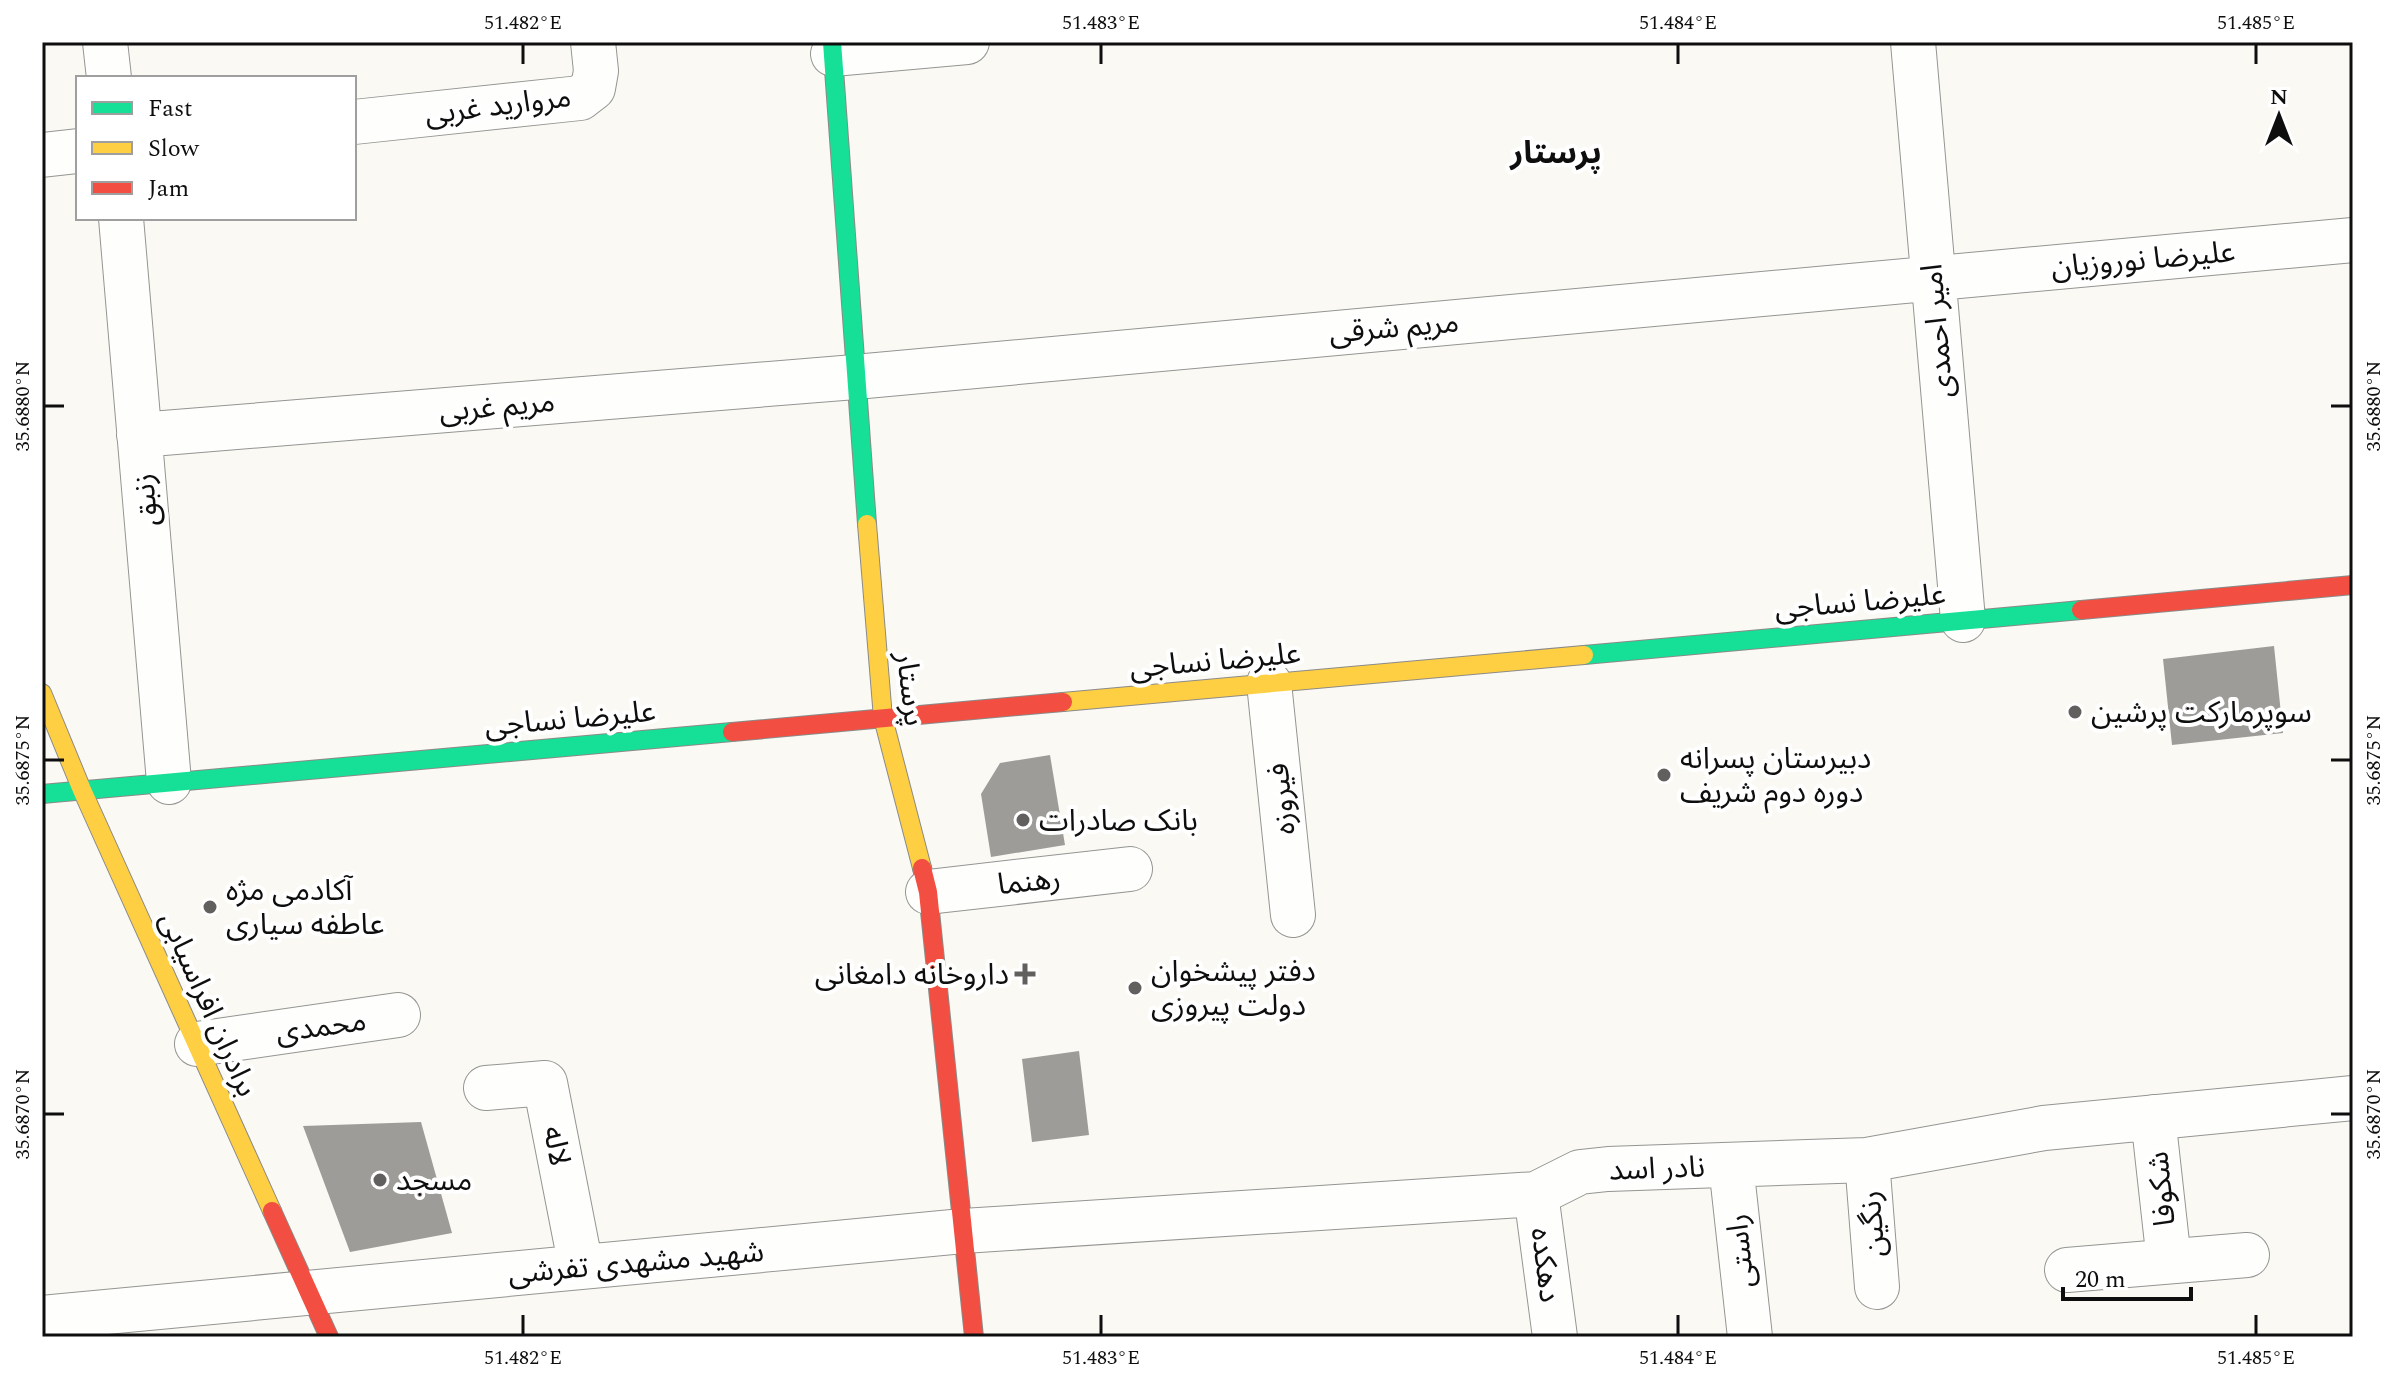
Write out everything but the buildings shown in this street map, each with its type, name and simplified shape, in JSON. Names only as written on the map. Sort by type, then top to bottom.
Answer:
[{"type":"street","points":[[105,42],[109,76]]},
{"type":"street","name":"مروارید غربی","points":[[356,122],[580,98],[593,88],[596,71],[593,42]]},
{"type":"street","points":[[832,48],[967,42]]},
{"type":"street","name":"امیر احمدی","points":[[1913,42],[1963,620]]},
{"type":"street","name":"پرستار","points":[[832,48],[883,718],[928,892],[974,1337]]},
{"type":"street","points":[[42,155],[76,151]]},
{"type":"street","name":"زنبق","points":[[121,220],[169,782]]},
{"type":"street","name":"علیرضا نوروزیان","points":[[1933,277],[2353,240]]},
{"type":"street","name":"مریم شرقی","points":[[855,377],[1933,277]]},
{"type":"street","name":"مریم غربی","points":[[139,435],[855,377]]},
{"type":"street","name":"علیرضا نساجی","points":[[42,794],[2353,585]]},
{"type":"street","name":"فیروزه","points":[[1269,683],[1293,915]]},
{"type":"street","name":"برادران افراسیابی","points":[[42,693],[82,790],[329,1337]]},
{"type":"street","name":"رهنما","points":[[928,892],[1130,869]]},
{"type":"street","name":"محمدی","points":[[197,1044],[398,1015]]},
{"type":"street","name":"لاله","points":[[486,1088],[545,1083],[581,1267]]},
{"type":"street","name":"نادر اسد","points":[[963,1231],[1536,1194],[1580,1172],[1867,1160],[2044,1128],[2353,1098]]},
{"type":"street","name":"شکوفا","points":[[2153,1117],[2169,1261]]},
{"type":"street","name":"رنگین","points":[[1867,1160],[1877,1287]]},
{"type":"street","name":"راستی","points":[[1731,1165],[1750,1337]]},
{"type":"street","name":"دهکده","points":[[1536,1194],[1555,1337]]},
{"type":"street","name":"شهید مشهدی تفرشی","points":[[42,1318],[963,1231]]},
{"type":"street","name":"شکوفا","points":[[2067,1270],[2247,1255]]},
{"type":"traffic: fast","points":[[832,42],[867,524]]},
{"type":"traffic: fast","points":[[1584,655],[2081,610]]},
{"type":"traffic: fast","points":[[42,794],[732,732]]},
{"type":"traffic: slow","points":[[867,524],[883,718],[922,868]]},
{"type":"traffic: slow","points":[[1063,702],[1584,655]]},
{"type":"traffic: slow","points":[[42,693],[82,790],[272,1211]]},
{"type":"traffic: jam","points":[[2081,610],[2353,585]]},
{"type":"traffic: jam","points":[[732,732],[1063,702]]},
{"type":"traffic: jam","points":[[922,868],[928,892],[974,1337]]},
{"type":"traffic: jam","points":[[272,1211],[329,1337]]},
{"type":"place","name":"سوپرمارکت پرشین","points":[[2075,712]]},
{"type":"place","name":"دبیرستان پسرانه دوره دوم شریف","points":[[1664,775]]},
{"type":"place","name":"بانک صادرات","points":[[1023,820]]},
{"type":"place","name":"آکادمی مژه عاطفه سیاری","points":[[210,907]]},
{"type":"place","name":"داروخانه دامغانی","points":[[1025,974]]},
{"type":"place","name":"دفتر پیشخوان دولت پیروزی","points":[[1135,988]]},
{"type":"place","name":"مسجد","points":[[380,1180]]},
{"type":"district","name":"پرستار","points":[[1556,152]]}]
